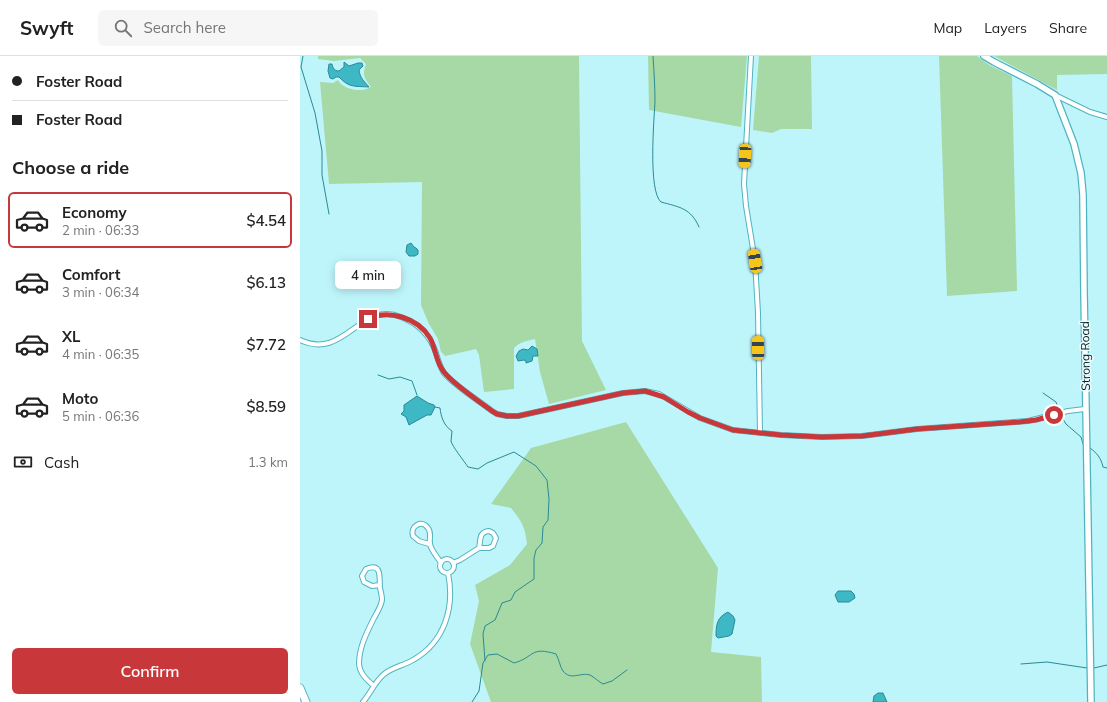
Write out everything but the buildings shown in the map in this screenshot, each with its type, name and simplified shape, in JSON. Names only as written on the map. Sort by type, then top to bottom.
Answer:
[{"type":"main road","points":[[300,688],[306,702]]},
{"type":"street","points":[[751,56],[744,184],[756,267],[760,433]]},
{"type":"street","points":[[984,56],[1055,95],[1090,112],[1107,117]]},
{"type":"street","name":"Strong Road","points":[[1055,95],[1077,153],[1083,182],[1091,702]]},
{"type":"street","points":[[300,340],[312,344],[327,344],[338,340],[362,322],[374,316],[386,314],[396,315],[408,320],[423,330],[432,342],[445,374],[497,414],[511,416],[526,415],[623,393],[645,391],[659,394],[688,412],[720,426],[740,431],[822,437],[862,436],[917,429],[1028,421],[1068,411],[1086,409]]},
{"type":"street","points":[[430,544],[419,541],[413,536],[413,530],[417,525],[425,524],[428,527],[431,534],[430,544],[441,563],[441,569],[448,573]]},
{"type":"street","points":[[453,563],[479,548],[489,548],[493,546],[496,538],[493,533],[489,531],[481,535],[479,548]]},
{"type":"street","points":[[441,563],[445,559],[449,559],[453,563],[453,570],[448,573]]},
{"type":"street","points":[[374,686],[362,674],[359,664],[363,644],[382,600],[380,585],[381,580],[379,571],[372,568],[366,569],[362,576],[364,582],[372,586],[380,585]]},
{"type":"street","points":[[363,702],[382,676],[391,669],[422,655],[437,641],[446,620],[451,600],[448,573]]},
{"type":"green space","points":[[318,56],[579,56],[582,341],[606,390],[549,404],[540,372],[535,339],[521,343],[514,348],[514,389],[484,392],[479,355],[476,349],[445,356],[441,352],[438,339],[429,324],[421,305],[422,182],[329,184],[320,82],[333,83],[338,80],[344,86],[353,90],[363,90],[371,87],[364,76],[366,64],[360,58],[334,61],[318,59]]},
{"type":"green space","points":[[648,56],[747,56],[741,127],[649,110]]},
{"type":"green space","points":[[759,56],[811,56],[812,129],[781,129],[772,133],[753,130]]},
{"type":"green space","points":[[939,56],[977,56],[989,65],[1012,76],[1017,291],[947,296]]},
{"type":"green space","points":[[994,56],[1107,56],[1107,74],[1057,75],[1057,90]]},
{"type":"green space","points":[[626,422],[718,568],[711,652],[761,657],[762,702],[491,702],[470,644],[479,601],[475,585],[510,565],[527,544],[522,524],[511,508],[491,504],[531,448]]},
{"type":"water","points":[[344,62],[349,66],[362,63],[363,66],[359,70],[360,75],[369,87],[349,85],[339,77],[333,79],[330,78],[328,71],[329,64],[332,64],[334,69],[339,71],[344,67]]},
{"type":"water","points":[[411,243],[418,250],[418,254],[415,256],[409,256],[406,252],[407,245]]},
{"type":"water","points":[[372,262],[376,262],[380,268],[376,274],[372,274],[368,270],[368,266]]},
{"type":"water","points":[[532,346],[537,349],[538,356],[533,356],[532,361],[526,363],[524,360],[518,361],[516,356],[519,351],[523,349],[528,350]]},
{"type":"water","points":[[417,396],[435,407],[431,415],[427,415],[409,425],[406,417],[401,414],[404,411],[404,405]]},
{"type":"water","points":[[838,591],[851,591],[855,598],[849,602],[838,602],[835,595]]},
{"type":"water","points":[[728,612],[735,620],[732,634],[718,638],[716,636],[716,628],[719,619]]},
{"type":"water","points":[[878,693],[883,693],[887,702],[873,702],[874,696]]},
{"type":"waterway","points":[[303,56],[301,67],[315,113],[322,151],[322,175],[329,214]]},
{"type":"waterway","points":[[653,56],[655,85],[653,139],[654,184],[661,202],[684,209],[692,216],[699,227]]},
{"type":"waterway","points":[[378,375],[389,379],[400,377],[412,381],[417,395]]},
{"type":"waterway","points":[[1043,393],[1056,402],[1059,410]]},
{"type":"waterway","points":[[435,407],[440,408],[443,421],[452,431],[451,441],[468,467],[478,469],[487,463],[514,452],[536,466],[547,480],[549,499],[548,520],[543,527],[542,543],[536,550],[534,558],[534,579],[515,592],[511,600],[502,603],[495,620],[485,626],[483,634],[485,661]]},
{"type":"waterway","points":[[1061,416],[1066,424],[1081,437],[1084,447]]},
{"type":"waterway","points":[[1090,448],[1098,456],[1103,467],[1107,468]]},
{"type":"waterway","points":[[472,702],[479,691],[483,663],[488,655],[497,654],[514,663],[521,661],[533,653],[541,651],[556,654],[562,669],[566,674],[572,676],[586,674],[590,675],[603,684],[612,681],[627,670]]},
{"type":"waterway","points":[[1021,664],[1047,662],[1087,668]]},
{"type":"waterway","points":[[1094,668],[1107,665]]},
{"type":"route","points":[[368,319],[378,315],[396,315],[401,316],[420,327],[430,338],[442,370],[445,374],[492,411],[497,414],[507,416],[526,415],[631,391],[645,391],[659,394],[700,418],[733,430],[781,435],[822,437],[862,436],[917,429],[1019,422],[1036,420],[1054,415]]}]
